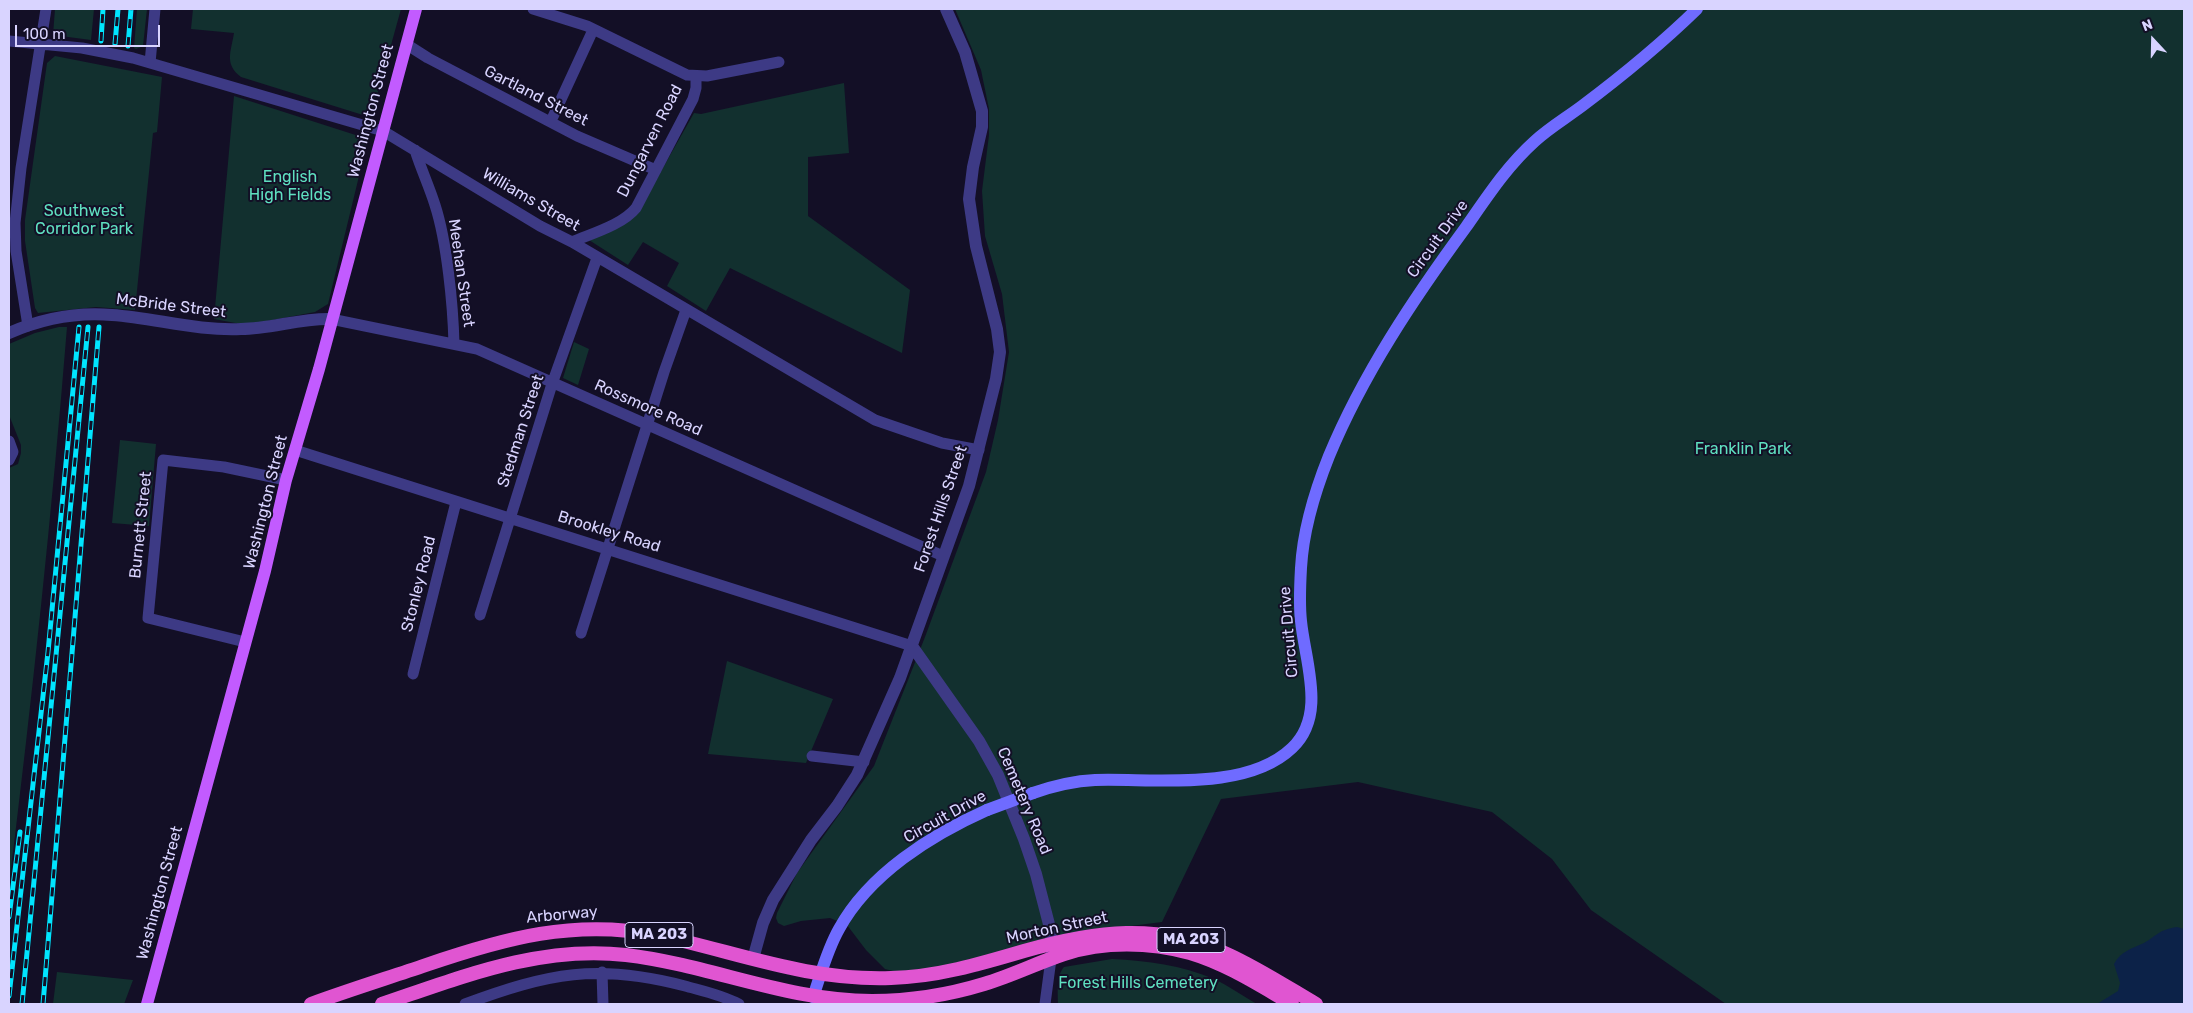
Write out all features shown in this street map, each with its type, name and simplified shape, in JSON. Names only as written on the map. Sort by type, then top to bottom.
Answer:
[{"type":"highway","name":"Arborway","points":[[311,1004],[494,943],[538,933],[582,928],[649,933],[753,960],[821,975]]},
{"type":"highway","name":"Morton Street","points":[[821,975],[870,979],[920,976],[964,968],[1088,936],[1117,932],[1152,934],[1184,939],[1230,955],[1316,1004]]},
{"type":"highway","name":"Morton Street","points":[[812,1001],[942,1000],[1051,959],[1077,951],[1115,945],[1169,949],[1195,955],[1221,964],[1292,1004]]},
{"type":"highway","name":"MA 203","points":[[380,1004],[505,964],[539,957],[579,953],[623,954],[658,960],[812,1001]]},
{"type":"highway","points":[[380,1004],[385,994],[383,979]]},
{"type":"main road","name":"Washington Street","points":[[147,1004],[265,571],[286,480],[416,9]]},
{"type":"main road","name":"Circuit Drive","points":[[812,1001],[839,929],[853,906],[894,867],[924,845],[987,810],[1033,793],[1082,781],[1193,779],[1232,775],[1267,764],[1287,752],[1297,742],[1307,726],[1312,700],[1300,611],[1301,566],[1304,540],[1328,459],[1364,385],[1425,283],[1506,171],[1536,140],[1641,59],[1697,9]]},
{"type":"street","points":[[28,326],[15,233],[21,168],[46,9]]},
{"type":"street","points":[[150,63],[155,9]]},
{"type":"street","points":[[533,9],[621,41],[686,74],[696,77],[779,62]]},
{"type":"street","name":"Forest Hills Street","points":[[753,960],[763,923],[773,900],[811,840],[837,806],[864,762],[912,646],[967,492],[996,379],[1000,352],[997,329],[976,246],[969,199],[973,167],[982,127],[982,111],[965,52],[946,9]]},
{"type":"street","points":[[551,121],[593,30]]},
{"type":"street","name":"Williams Street","points":[[9,41],[87,49],[150,63],[383,132],[540,226],[572,242],[875,420],[942,443],[978,450]]},
{"type":"street","name":"Gartland Street","points":[[406,44],[428,58],[577,136],[656,170]]},
{"type":"street","name":"Dungarven Road","points":[[572,242],[631,214],[644,195],[693,99],[696,77]]},
{"type":"street","name":"Meehan Street","points":[[415,150],[423,177],[435,204],[443,236],[454,344]]},
{"type":"street","points":[[9,172],[21,168]]},
{"type":"street","name":"Stedman Street","points":[[480,616],[552,384],[597,258]]},
{"type":"street","points":[[581,633],[675,337],[686,310]]},
{"type":"street","name":"McBride Street","points":[[9,334],[28,326],[61,318],[92,314],[123,316],[217,329],[241,330],[318,319],[331,320]]},
{"type":"street","name":"Rossmore Road","points":[[331,320],[476,349],[552,384],[821,500],[943,556]]},
{"type":"street","points":[[9,442],[12,452],[9,460]]},
{"type":"street","name":"Brookley Road","points":[[295,450],[912,646]]},
{"type":"street","name":"Burnett Street","points":[[245,642],[148,618],[163,460],[224,467],[286,480]]},
{"type":"street","name":"Stonley Road","points":[[413,674],[456,502]]},
{"type":"street","name":"Cemetery Road","points":[[912,646],[979,741],[996,770],[1030,855],[1047,914],[1052,944],[1051,959]]},
{"type":"street","points":[[812,756],[864,762]]},
{"type":"street","points":[[1045,1004],[1051,959]]},
{"type":"street","points":[[465,1004],[549,977],[602,972],[660,980],[724,997],[739,1004]]},
{"type":"street","points":[[602,972],[603,1004]]},
{"type":"green space","points":[[55,9],[94,9],[91,40],[53,35]]},
{"type":"green space","points":[[137,9],[147,9],[143,46],[136,49],[134,48]]},
{"type":"green space","points":[[193,9],[401,9],[373,110],[363,115],[241,77],[232,67],[230,57],[234,33],[191,29]]},
{"type":"green space","name":"Franklin Park","points":[[955,9],[2184,9],[2184,1004],[1726,1004],[1591,910],[1552,859],[1492,812],[1358,782],[1221,799],[1162,922],[1067,934],[955,964],[901,973],[885,969],[866,950],[847,925],[830,918],[801,921],[784,926],[778,923],[777,913],[797,873],[874,766],[925,637],[986,472],[998,420],[1009,352],[1002,294],[985,236],[982,191],[989,135],[989,109],[981,70]]},
{"type":"green space","name":"Southwest Corridor Park","points":[[55,56],[162,77],[157,132],[153,133],[135,310],[96,307],[38,313],[35,308],[25,241],[25,220],[47,63]]},
{"type":"green space","points":[[844,83],[849,153],[808,157],[808,216],[910,290],[902,353],[730,268],[706,311],[667,286],[679,263],[643,242],[628,265],[589,240],[647,196],[694,113],[701,114]]},
{"type":"green space","name":"English High Fields","points":[[234,96],[368,139],[328,304],[315,312],[246,325],[214,319]]},
{"type":"green space","points":[[67,327],[55,466],[26,746],[9,885],[9,468],[18,464],[21,445],[9,415],[9,344],[35,333]]},
{"type":"green space","points":[[574,342],[589,349],[578,385],[563,378]]},
{"type":"green space","points":[[120,440],[156,444],[149,526],[112,523]]},
{"type":"green space","points":[[727,661],[833,699],[806,763],[708,754]]},
{"type":"green space","name":"Forest Hills Cemetery","points":[[1112,959],[1177,967],[1202,974],[1220,982],[1257,1004],[1058,1004],[1059,980],[1064,967]]},
{"type":"green space","points":[[57,972],[133,980],[124,1004],[53,1004]]},
{"type":"water","points":[[2177,927],[2184,929],[2184,1004],[2097,1004],[2118,991],[2120,983],[2114,964],[2120,956],[2162,931]]},
{"type":"railway","points":[[101,41],[103,9]]},
{"type":"railway","points":[[115,44],[118,9]]},
{"type":"railway","points":[[128,46],[131,9]]},
{"type":"railway","points":[[9,996],[48,652],[79,327]]},
{"type":"railway","points":[[22,1004],[88,327]]},
{"type":"railway","points":[[43,1004],[99,327]]},
{"type":"railway","points":[[9,917],[20,832]]}]
